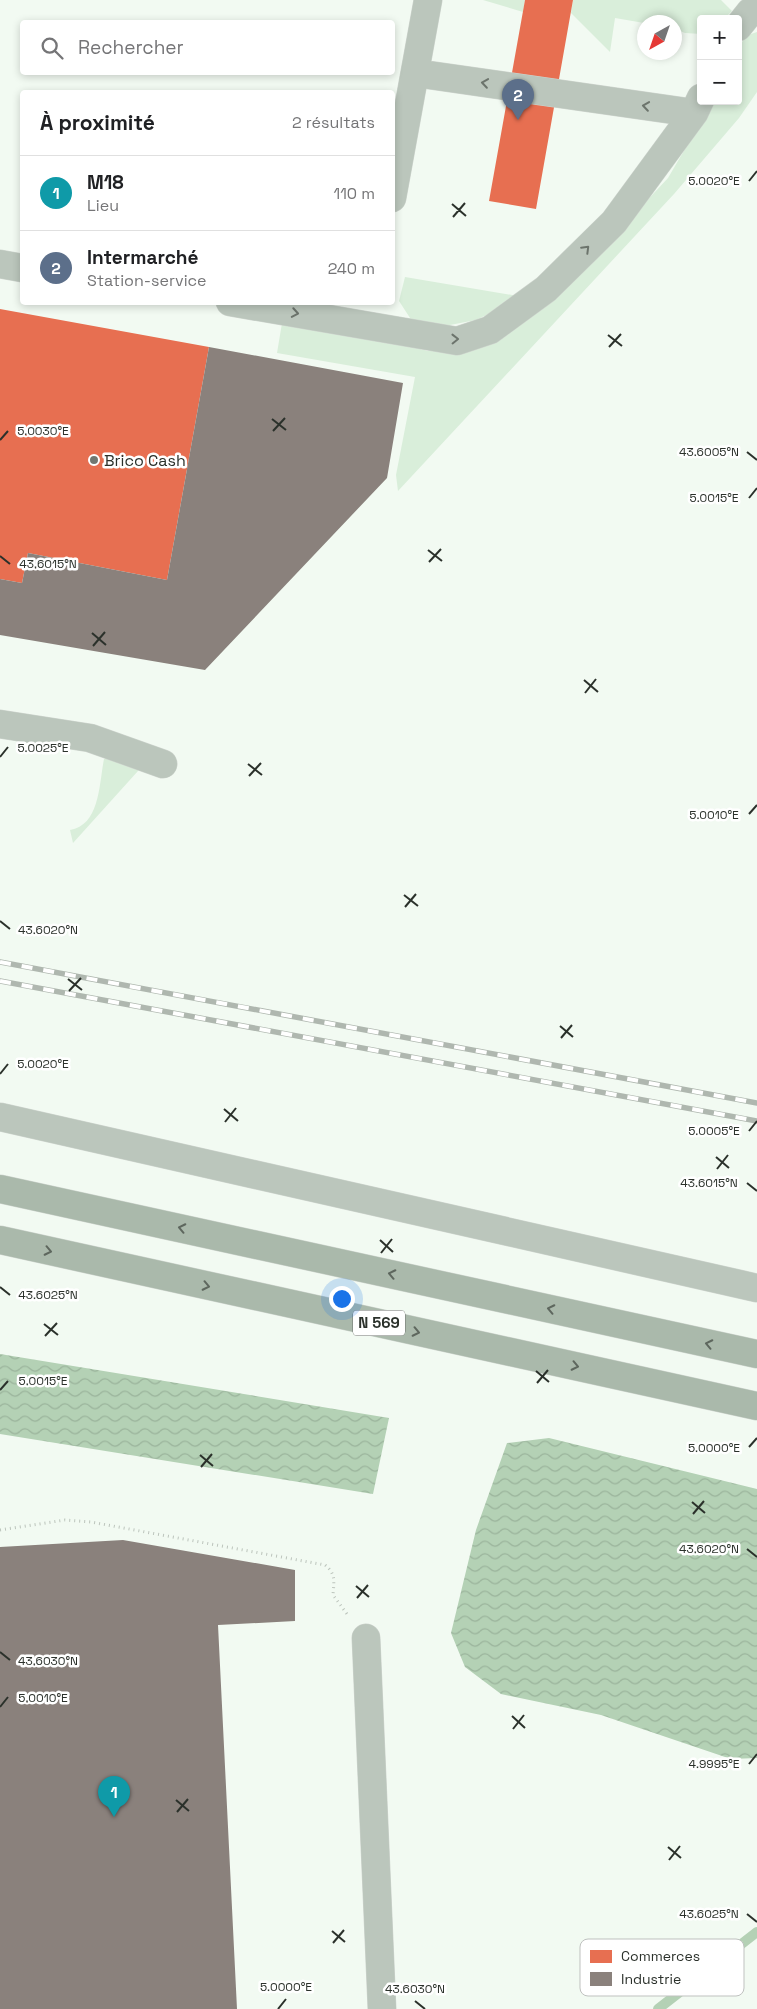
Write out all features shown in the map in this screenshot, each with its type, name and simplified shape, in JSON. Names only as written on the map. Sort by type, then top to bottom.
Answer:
[{"type":"highway","points":[[0,1189],[757,1354]]},
{"type":"highway","name":"N 569","points":[[0,1240],[757,1406]]},
{"type":"lane","points":[[395,182],[428,0]]},
{"type":"lane","points":[[742,22],[750,12],[757,9]]},
{"type":"lane","points":[[415,73],[697,105]]},
{"type":"lane","points":[[266,305],[372,314],[457,341],[490,330],[546,289],[614,222],[698,105]]},
{"type":"lane","points":[[0,264],[20,268]]},
{"type":"lane","points":[[0,724],[90,738],[163,764]]},
{"type":"lane","points":[[0,1117],[757,1288]]},
{"type":"lane","points":[[366,1638],[382,2009]]},
{"type":"path","points":[[0,1530],[65,1520],[91,1522],[325,1565],[333,1571],[333,1595],[366,1638]]},
{"type":"shaded area","points":[[483,0],[525,0],[523,12]]},
{"type":"shaded area","points":[[573,0],[721,0],[732,11],[728,15],[697,15],[697,34],[682,32],[682,15],[637,15],[637,22],[615,18],[610,52],[571,13]]},
{"type":"shaded area","points":[[757,32],[757,92],[739,118],[674,194],[398,491],[396,475],[415,377],[277,353],[282,323],[341,328],[428,351],[477,348],[554,300],[668,178],[711,105],[742,105],[742,42],[745,36]]},
{"type":"shaded area","points":[[405,277],[524,297],[476,320],[429,329],[412,321],[399,301]]},
{"type":"shaded area","points":[[132,758],[140,765],[138,771],[73,843],[70,830],[80,827],[93,812],[99,791],[104,759]]},
{"type":"water","points":[[0,1354],[389,1418],[373,1494],[0,1434]]},
{"type":"water","points":[[549,1438],[757,1489],[757,1758],[731,1759],[601,1715],[501,1694],[465,1667],[451,1633],[476,1530],[507,1443]]},
{"type":"building: Commerces","points":[[525,0],[573,0],[536,209],[489,201]]},
{"type":"building: Commerces","name":"Brico Cash","points":[[0,309],[209,347],[167,580],[28,553],[22,583],[0,579]]},
{"type":"building: Industrie","points":[[209,347],[403,383],[387,478],[205,670],[0,635],[0,579],[22,583],[28,553],[167,580]]},
{"type":"building: Industrie","points":[[123,1540],[295,1570],[295,1621],[218,1625],[237,2009],[0,2009],[0,1547]]},
{"type":"waterway","points":[[744,1942],[757,1932]]},
{"type":"waterway","points":[[658,2009],[675,1996]]},
{"type":"railway","points":[[0,962],[757,1103]]},
{"type":"railway","points":[[0,981],[757,1121]]},
{"type":"place","name":"Intermarché","points":[[518,120]]},
{"type":"place","name":"Brico Cash","points":[[94,460]]},
{"type":"place","name":"M18","points":[[114,1817]]}]
